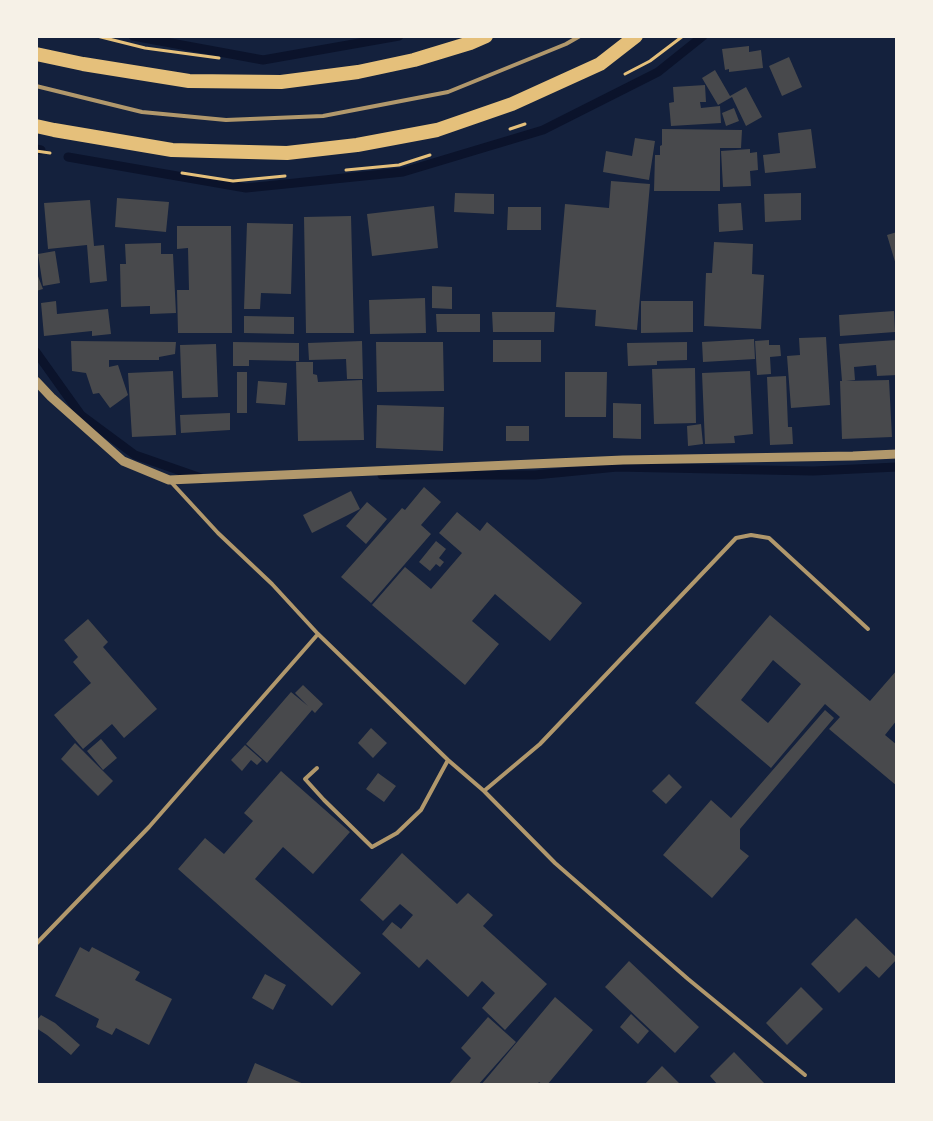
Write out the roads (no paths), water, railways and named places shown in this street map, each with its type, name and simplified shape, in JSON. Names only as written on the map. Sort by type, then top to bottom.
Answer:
[{"type":"highway","points":[[36,54],[83,64],[189,81],[281,82],[358,72],[414,60],[470,43],[486,36]]},
{"type":"highway","points":[[36,126],[172,150],[287,153],[357,145],[436,130],[512,104],[600,64],[636,36]]},
{"type":"street","points":[[36,381],[51,397],[123,460],[169,480],[623,460],[897,454]]},
{"type":"lane","points":[[36,86],[142,112],[226,120],[323,116],[448,92],[566,44],[580,36]]},
{"type":"lane","points":[[169,480],[218,533],[272,584],[318,634],[448,760],[484,791],[555,863],[688,979],[805,1075]]},
{"type":"lane","points":[[484,791],[540,744],[736,538],[752,535],[769,538],[868,629]]},
{"type":"lane","points":[[36,944],[149,828],[318,634]]},
{"type":"lane","points":[[317,768],[305,779],[372,847],[397,833],[421,810],[448,760]]},
{"type":"waterway","points":[[133,36],[263,60],[399,36]]},
{"type":"waterway","points":[[68,157],[246,188],[403,172],[543,130],[658,72],[703,36]]},
{"type":"waterway","points":[[36,149],[41,150]]},
{"type":"waterway","points":[[36,352],[81,415],[135,455],[201,478]]},
{"type":"waterway","points":[[382,475],[535,475],[617,467],[813,471],[897,467]]}]
